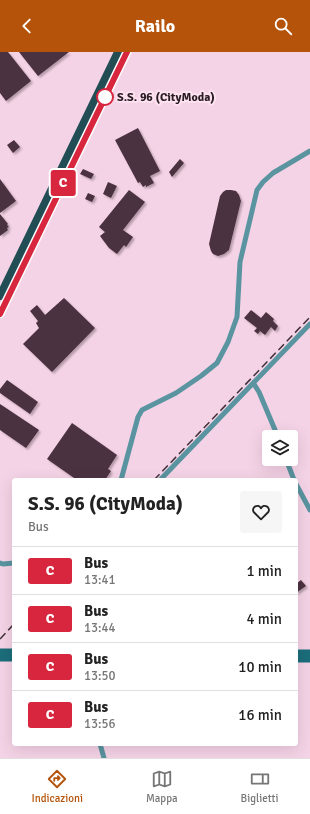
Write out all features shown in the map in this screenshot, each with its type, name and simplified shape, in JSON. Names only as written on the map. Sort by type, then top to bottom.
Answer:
[{"type":"main road","points":[[0,296],[118,52]]},
{"type":"main road","points":[[0,314],[127,52]]},
{"type":"main road","points":[[0,652],[12,652]]},
{"type":"main road","points":[[298,653],[310,653]]},
{"type":"main road","points":[[0,658],[12,658]]},
{"type":"main road","points":[[298,659],[310,659]]},
{"type":"street","points":[[122,478],[138,417],[142,410],[176,393],[201,376],[217,363],[228,342],[237,317],[240,262],[257,190],[263,182],[273,174],[310,151]]},
{"type":"street","points":[[162,478],[254,384],[310,324]]},
{"type":"street","points":[[254,384],[259,392],[275,430]]},
{"type":"street","points":[[289,466],[293,478]]},
{"type":"street","points":[[298,488],[310,510]]},
{"type":"street","points":[[0,563],[12,563]]},
{"type":"street","points":[[101,746],[104,758]]},
{"type":"building","points":[[0,52],[8,52],[31,81],[6,101],[0,93]]},
{"type":"building","points":[[19,52],[69,52],[38,76]]},
{"type":"building","points":[[138,128],[160,171],[150,176],[154,183],[146,187],[146,185],[143,187],[140,182],[138,183],[115,140]]},
{"type":"building","points":[[14,140],[20,147],[13,153],[7,145]]},
{"type":"building","points":[[180,159],[184,163],[172,177],[169,172]]},
{"type":"building","points":[[83,169],[94,174],[91,179],[80,174]]},
{"type":"building","points":[[0,179],[16,201],[0,213]]},
{"type":"building","points":[[108,182],[117,186],[111,198],[103,194]]},
{"type":"building","points":[[129,190],[145,202],[123,230],[133,237],[126,247],[124,245],[117,254],[109,248],[100,236],[105,232],[99,227]]},
{"type":"building","points":[[226,190],[236,191],[241,201],[229,250],[218,256],[213,254],[209,244],[220,196]]},
{"type":"building","points":[[88,193],[95,196],[92,202],[85,199]]},
{"type":"building","points":[[0,214],[9,227],[7,228],[8,230],[0,236]]},
{"type":"building","points":[[64,298],[95,328],[52,372],[23,344],[39,328],[36,323],[38,321],[30,311],[37,305],[45,315]]},
{"type":"building","points":[[251,310],[261,318],[266,312],[274,319],[273,321],[278,326],[275,331],[271,327],[265,335],[260,331],[258,334],[254,331],[257,328],[244,318]]},
{"type":"building","points":[[7,380],[38,402],[30,414],[0,393],[0,389]]},
{"type":"building","points":[[0,404],[39,430],[26,448],[0,430]]},
{"type":"building","points":[[72,423],[117,455],[108,469],[111,471],[106,478],[74,478],[47,459]]},
{"type":"building","points":[[301,580],[306,586],[298,592],[298,582]]},
{"type":"railway","points":[[156,478],[310,317]]},
{"type":"railway","points":[[0,639],[12,626]]},
{"type":"bus line","name":"C","points":[[0,314],[127,52]]},
{"type":"place","name":"S.S. 96 (CityModa)","points":[[105,97]]}]
